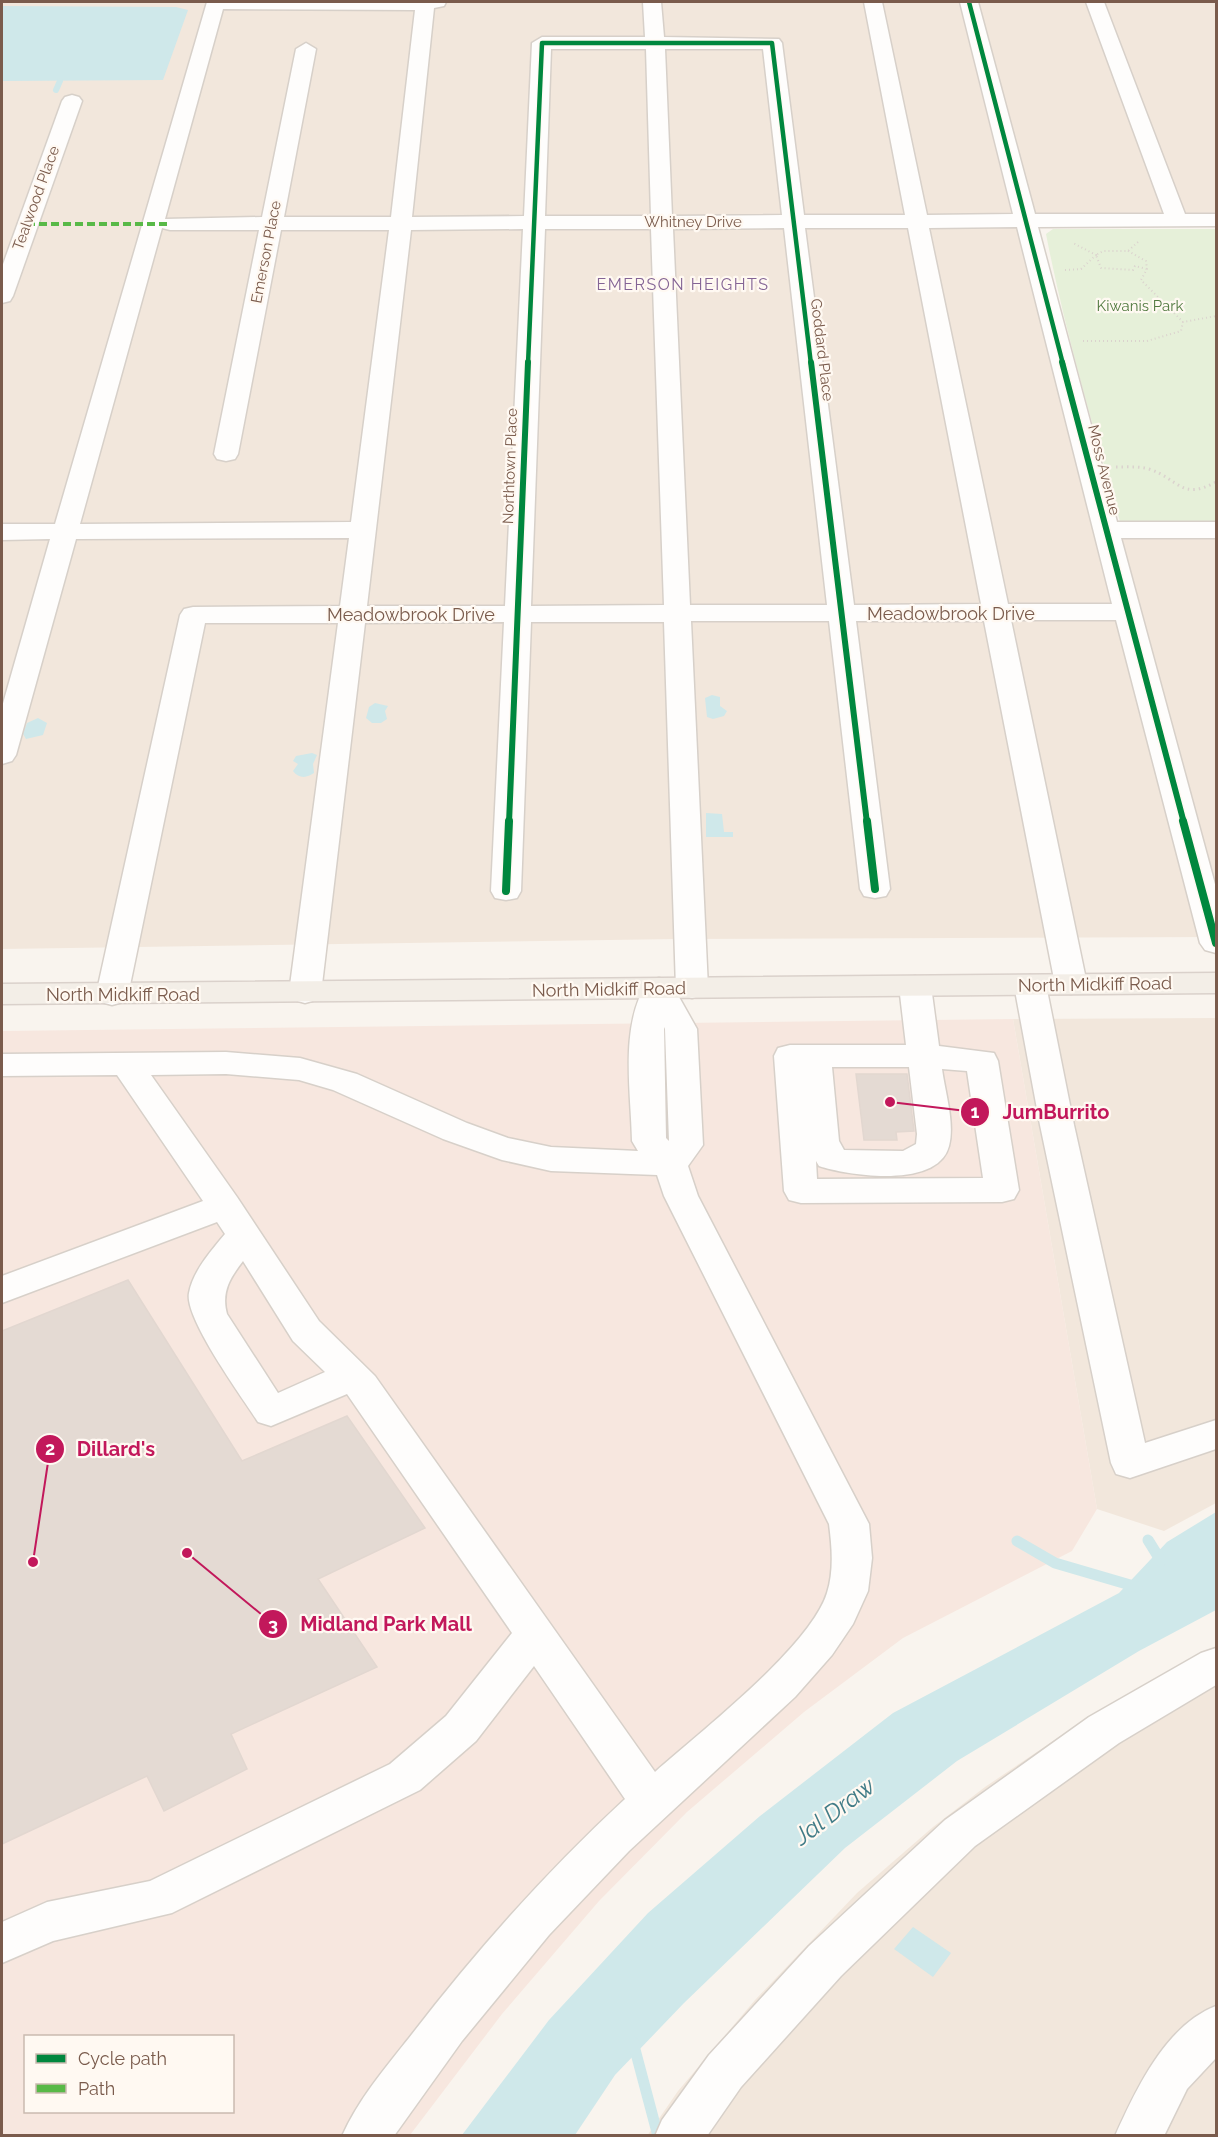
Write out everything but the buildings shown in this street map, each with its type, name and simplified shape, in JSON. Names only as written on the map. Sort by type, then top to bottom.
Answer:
[{"type":"main road","name":"North Midkiff Road","points":[[2,994],[112,995],[1216,983]]},
{"type":"street","points":[[2,755],[214,2],[431,3],[401,223],[305,993]]},
{"type":"street","points":[[651,2],[655,43],[692,988]]},
{"type":"street","points":[[873,2],[915,221],[997,612],[1071,984]]},
{"type":"street","name":"Moss Avenue","points":[[969,2],[1105,530],[1216,943]]},
{"type":"street","points":[[1095,2],[1177,220]]},
{"type":"street","name":"Goddard Place","points":[[542,43],[772,43],[875,889]]},
{"type":"street","name":"Northtown Place","points":[[506,891],[542,43]]},
{"type":"street","name":"Emerson Place","points":[[226,454],[306,49]]},
{"type":"street","name":"Tealwood Place","points":[[2,296],[72,101]]},
{"type":"street","name":"Whitney Drive","points":[[170,224],[1216,220]]},
{"type":"street","points":[[2,532],[363,530]]},
{"type":"street","points":[[1105,530],[1216,530]]},
{"type":"street","name":"Meadowbrook Drive","points":[[112,995],[193,615],[1127,612]]},
{"type":"street","points":[[1030,985],[1057,1125],[1130,1462],[1216,1434]]},
{"type":"street","points":[[814,1056],[822,1141],[827,1153],[838,1162],[860,1164],[918,1161],[932,1148],[934,1134],[915,986]]},
{"type":"street","points":[[366,2136],[433,2043],[483,1980],[595,1855],[810,1656],[841,1610],[853,1566],[847,1519],[681,1196],[670,1164],[649,1141],[646,1031],[659,988]]},
{"type":"street","points":[[790,1056],[924,1056],[982,1061],[1002,1190],[801,1191],[790,1056]]},
{"type":"street","points":[[2,1065],[226,1063],[300,1069],[345,1082],[455,1131],[502,1148],[551,1159],[670,1164]]},
{"type":"street","points":[[126,1064],[306,1331],[352,1376],[386,1420],[652,1802]]},
{"type":"street","points":[[2,1290],[234,1221]]},
{"type":"street","points":[[234,1221],[204,1301],[210,1316],[271,1412],[352,1376]]},
{"type":"street","points":[[2,1943],[47,1922],[156,1899],[405,1777],[434,1758],[461,1731],[534,1633]]},
{"type":"street","points":[[678,2136],[726,2072],[825,1961],[960,1833],[1104,1730],[1216,1665]]},
{"type":"street","points":[[1139,2136],[1171,2073],[1216,2027]]},
{"type":"path","points":[[1128,251],[1143,237]]},
{"type":"path","points":[[1070,242],[1096,255],[1101,268],[1117,272],[1133,270],[1135,266],[1148,269]]},
{"type":"path","points":[[1066,280],[1063,270],[1082,269],[1103,251],[1128,251],[1146,261],[1148,269],[1141,280],[1183,322]]},
{"type":"path","points":[[1183,322],[1216,316]]},
{"type":"path","points":[[1057,340],[1139,342],[1172,336],[1181,331],[1183,322]]},
{"type":"path","points":[[1080,331],[1086,352]]},
{"type":"path","points":[[1115,456],[1121,477]]},
{"type":"path","points":[[1090,469],[1147,468],[1167,477],[1181,491],[1190,492],[1216,483]]},
{"type":"shaded area","points":[[2,2],[1216,2],[1216,221],[1022,221],[1108,539],[1216,538],[1216,937],[676,939],[2,949]]},
{"type":"shaded area","points":[[1216,1018],[1216,1503],[1164,1531],[1097,1509],[1013,1019]]},
{"type":"shaded area","points":[[1013,1019],[1097,1509],[1072,1551],[903,1638],[804,1712],[687,1812],[599,1901],[502,2014],[410,2135],[2,2135],[2,1031]]},
{"type":"shaded area","points":[[1216,1647],[1216,2135],[647,2136],[678,2091],[755,2000],[857,1893],[933,1827],[985,1787],[1062,1735]]},
{"type":"green space","name":"Kiwanis Park","points":[[1053,229],[1216,229],[1216,525],[1121,525],[1062,307],[1046,234]]},
{"type":"water","points":[[2,6],[176,7],[188,10],[163,80],[2,81]]},
{"type":"water","points":[[712,695],[720,697],[720,706],[727,711],[724,716],[713,719],[707,717],[705,698]]},
{"type":"water","points":[[375,703],[388,706],[385,711],[387,719],[381,723],[372,723],[366,718],[369,707]]},
{"type":"water","points":[[38,718],[47,723],[43,735],[26,739],[23,734],[27,723]]},
{"type":"water","points":[[312,753],[317,755],[313,764],[314,773],[306,777],[293,771],[298,764],[293,761],[296,756]]},
{"type":"water","points":[[706,813],[722,814],[724,832],[733,832],[733,837],[706,837]]},
{"type":"water","name":"Jal Draw","points":[[1216,1512],[1216,1610],[1139,1651],[957,1761],[845,1848],[684,2003],[615,2075],[575,2135],[462,2135],[549,2020],[648,1913],[760,1816],[893,1713],[1119,1593],[1167,1542]]},
{"type":"water","points":[[913,1927],[951,1953],[933,1977],[894,1949]]},
{"type":"waterway","points":[[56,90],[60,81]]},
{"type":"waterway","points":[[1148,1540],[1161,1561]]},
{"type":"waterway","points":[[1017,1541],[1055,1563],[1137,1587]]},
{"type":"waterway","points":[[633,2042],[658,2136]]},
{"type":"marked path","points":[[27,224],[170,224]]},
{"type":"cycle path","points":[[969,2],[1127,612],[1216,943]]},
{"type":"cycle path","points":[[506,891],[542,43],[772,43],[875,889]]},
{"type":"place","name":"JumBurrito","points":[[890,1102]]},
{"type":"place","name":"Midland Park Mall","points":[[187,1553]]},
{"type":"place","name":"Dillard's","points":[[33,1562]]},
{"type":"district","name":"EMERSON HEIGHTS","points":[[683,284]]}]
